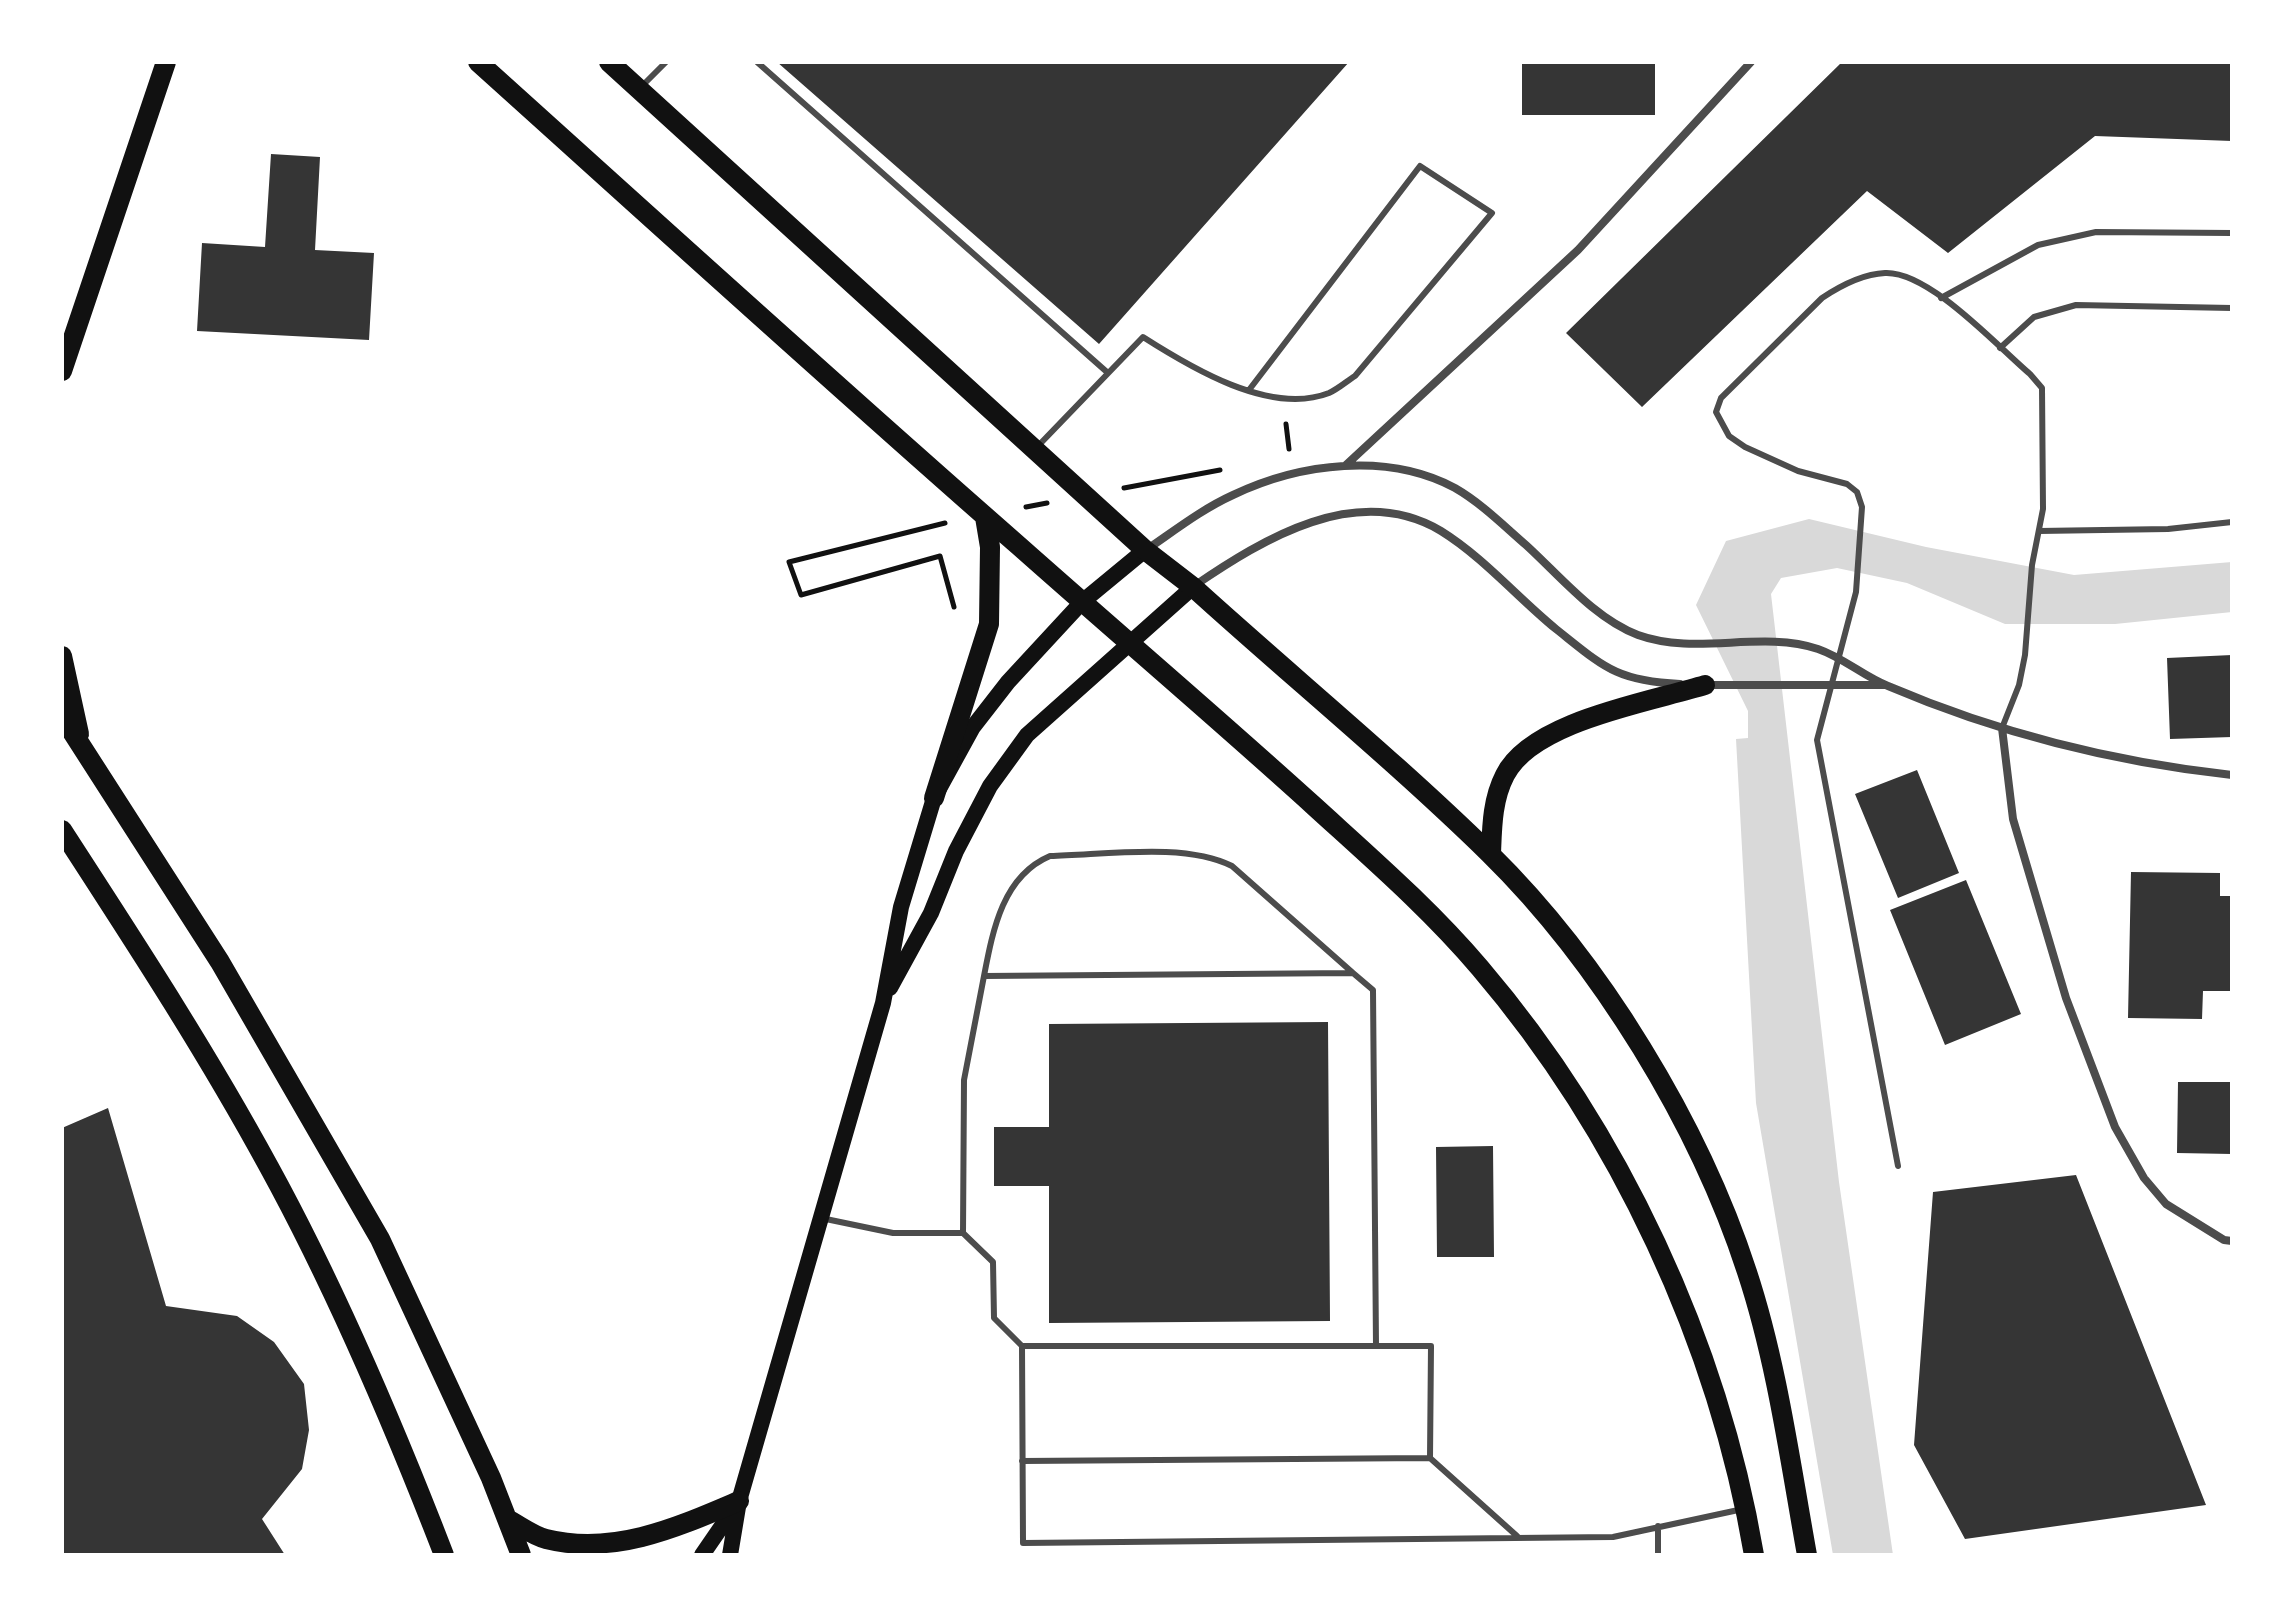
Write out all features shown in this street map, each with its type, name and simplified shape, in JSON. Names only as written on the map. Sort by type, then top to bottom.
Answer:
[{"type":"main road","points":[[62,371],[166,62]]},
{"type":"main road","points":[[478,62],[985,517],[1395,879],[1480,967],[1571,1085],[1642,1208],[1690,1327],[1746,1509],[1754,1555]]},
{"type":"main road","points":[[609,62],[1145,550],[1193,587],[1491,854],[1611,998],[1703,1164],[1747,1270],[1764,1336],[1807,1555]]},
{"type":"main road","points":[[730,1555],[739,1501],[883,1003],[901,907],[989,624],[990,547],[985,517]]},
{"type":"main road","points":[[934,798],[973,727],[1048,635],[1082,602],[1145,550]]},
{"type":"main road","points":[[883,1003],[931,913],[956,851],[990,786],[1027,735],[1193,587]]},
{"type":"main road","points":[[62,656],[81,741]]},
{"type":"main road","points":[[1491,854],[1493,810],[1505,774],[1531,744],[1566,727],[1705,685]]},
{"type":"main road","points":[[62,716],[81,741],[220,962],[380,1239],[521,1555]]},
{"type":"main road","points":[[62,830],[173,1000],[270,1168],[374,1381],[444,1555]]},
{"type":"main road","points":[[62,848],[83,862]]},
{"type":"main road","points":[[507,1519],[544,1539],[580,1543],[642,1539],[739,1501]]},
{"type":"main road","points":[[702,1555],[739,1501]]},
{"type":"street","points":[[1346,465],[1578,250],[1751,62]]},
{"type":"street","points":[[1145,550],[1233,494],[1292,474],[1346,465],[1402,468],[1454,488],[1491,514],[1601,613],[1636,635],[1665,642],[1795,644],[1837,658],[1885,685],[2002,728],[2119,760],[2232,775]]},
{"type":"street","points":[[1193,587],[1279,534],[1317,519],[1362,513],[1402,517],[1440,531],[1609,671],[1649,682],[1705,685],[1885,685]]},
{"type":"street","points":[[2002,728],[2013,819],[2066,998],[2115,1127],[2144,1178],[2166,1204],[2224,1240],[2232,1241]]},
{"type":"lane","points":[[639,89],[666,62]]},
{"type":"lane","points":[[757,62],[1108,373]]},
{"type":"lane","points":[[1035,450],[1143,337],[1197,371],[1249,390],[1282,398],[1327,393],[1355,376],[1492,213],[1420,166],[1249,390]]},
{"type":"lane","points":[[1941,298],[2038,245],[2096,232],[2232,233]]},
{"type":"lane","points":[[1898,1166],[1817,740],[1856,592],[1862,507],[1857,492],[1847,484],[1798,471],[1745,447],[1729,436],[1716,412],[1721,398],[1822,298],[1842,285],[1885,273],[1906,277],[1941,298],[2042,388],[2043,509],[2032,565],[2025,655],[2019,685],[2002,728]]},
{"type":"lane","points":[[2000,348],[2034,317],[2076,305],[2232,308]]},
{"type":"lane","points":[[2039,531],[2168,529],[2232,522]]},
{"type":"lane","points":[[963,1233],[964,1080],[991,939],[1005,900],[1020,874],[1033,863],[1050,856],[1212,856],[1232,866],[1373,990],[1376,1346]]},
{"type":"lane","points":[[984,976],[1353,973]]},
{"type":"lane","points":[[821,1218],[893,1233],[963,1233],[993,1262],[994,1318],[1022,1346],[1431,1346],[1430,1458]]},
{"type":"lane","points":[[1022,1346],[1023,1543],[1613,1537],[1746,1509]]},
{"type":"lane","points":[[1022,1461],[1430,1458],[1517,1536]]},
{"type":"lane","points":[[1658,1526],[1658,1555]]},
{"type":"path","points":[[1282,398],[1292,474]]},
{"type":"path","points":[[903,531],[789,562],[801,595],[940,556],[955,616]]},
{"type":"shaded area","points":[[1809,519],[1926,547],[2074,575],[2232,562],[2232,612],[2115,624],[2005,624],[1907,583],[1837,568],[1781,578],[1771,594],[1839,1182],[1893,1555],[1833,1555],[1756,1103],[1736,739],[1748,738],[1748,711],[1696,605],[1726,541]]},
{"type":"building","points":[[777,62],[1349,62],[1099,344]]},
{"type":"building","points":[[1522,62],[1655,62],[1655,115],[1522,115]]},
{"type":"building","points":[[1842,62],[2232,62],[2232,141],[2095,136],[1948,253],[1867,191],[1642,407],[1566,333]]},
{"type":"building","points":[[271,154],[320,157],[315,250],[374,253],[369,340],[197,331],[202,243],[265,247]]},
{"type":"building","points":[[2232,655],[2232,737],[2170,739],[2167,658]]},
{"type":"building","points":[[1917,770],[1959,873],[1898,898],[1855,794]]},
{"type":"building","points":[[2131,872],[2220,873],[2220,896],[2232,896],[2232,991],[2203,991],[2202,1019],[2128,1018]]},
{"type":"building","points":[[1966,880],[2021,1014],[1945,1045],[1890,910]]},
{"type":"building","points":[[1328,1022],[1330,1321],[1049,1323],[1049,1186],[994,1186],[994,1127],[1049,1127],[1049,1024]]},
{"type":"building","points":[[2178,1082],[2232,1082],[2232,1154],[2177,1153]]},
{"type":"building","points":[[108,1108],[166,1306],[237,1316],[274,1342],[304,1384],[309,1430],[302,1469],[262,1519],[285,1555],[62,1555],[62,1128]]},
{"type":"building","points":[[1493,1146],[1494,1257],[1437,1257],[1436,1147]]},
{"type":"building","points":[[2076,1175],[2206,1505],[1965,1539],[1914,1445],[1933,1192]]}]
